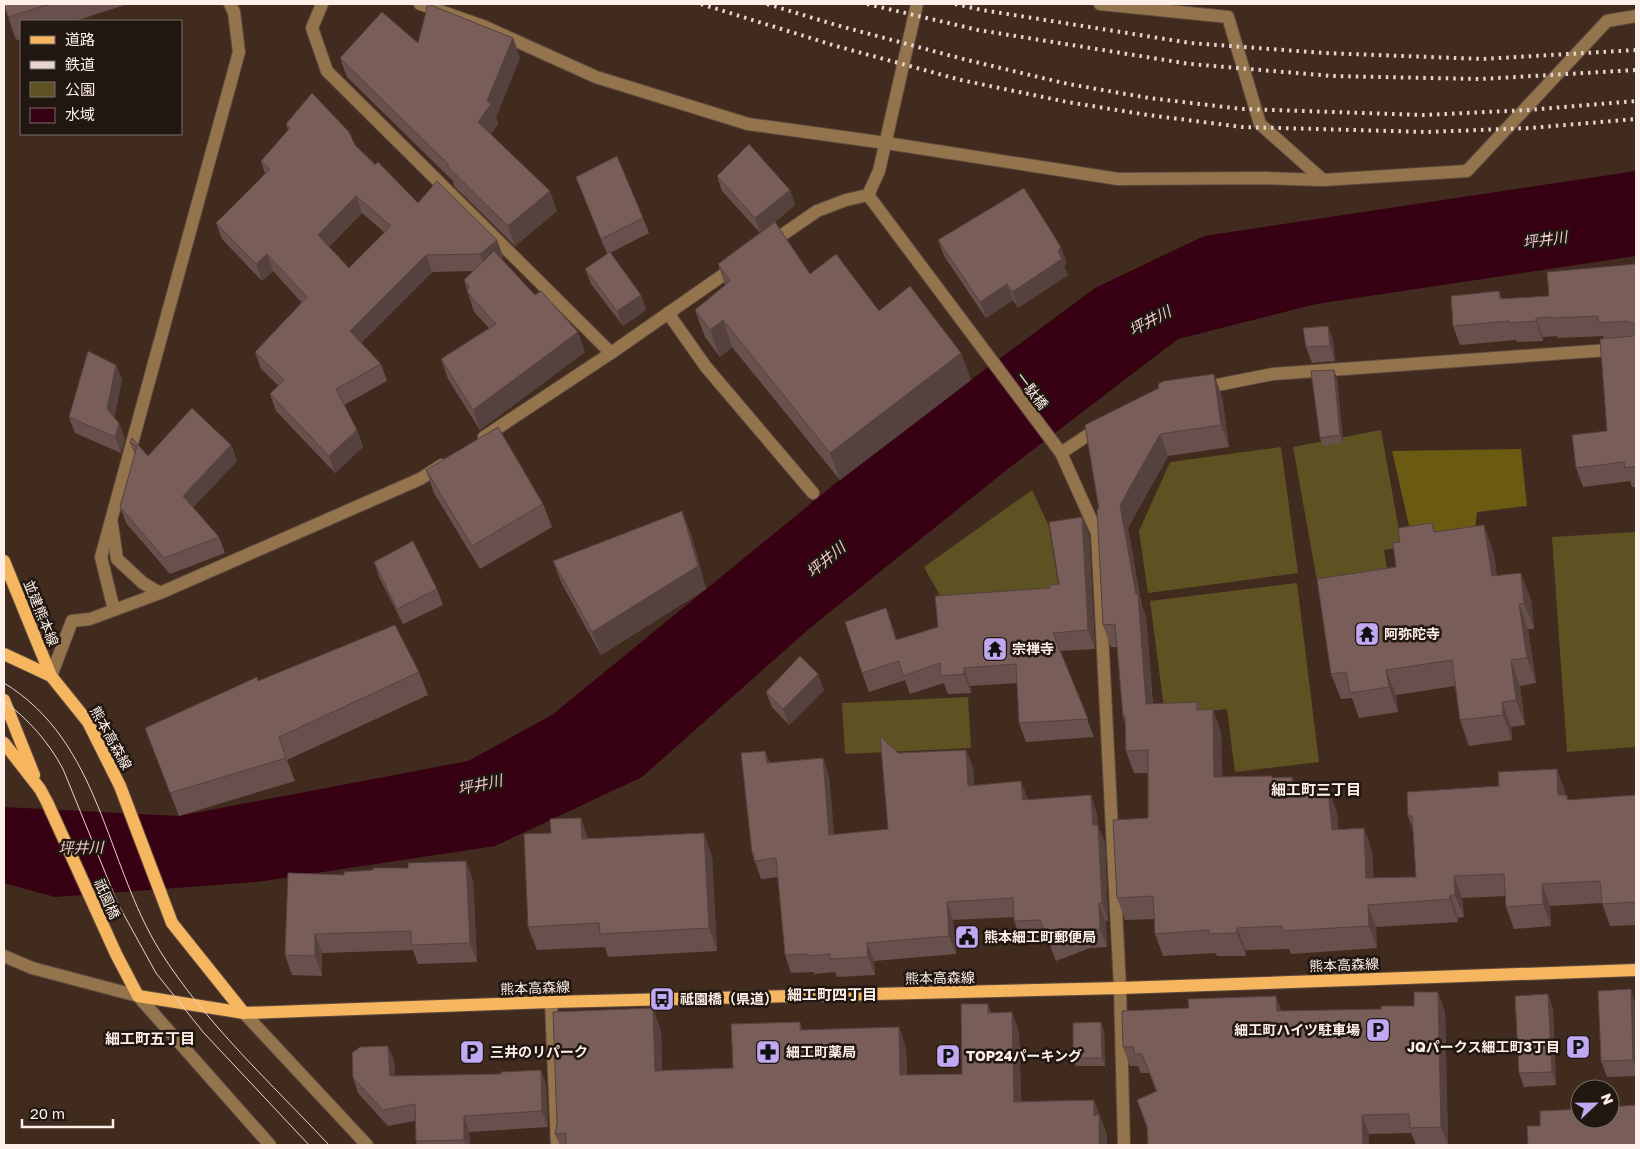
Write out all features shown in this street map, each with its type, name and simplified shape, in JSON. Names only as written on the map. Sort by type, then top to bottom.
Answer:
[{"type":"main road","name":"並建熊本線","points":[[4,561],[51,676]]},
{"type":"main road","name":"熊本高森線","points":[[4,654],[51,676],[88,722],[120,786],[172,922],[244,1014]]},
{"type":"main road","points":[[4,700],[40,789]]},
{"type":"main road","points":[[4,743],[40,789]]},
{"type":"main road","name":"祇園橋","points":[[40,789],[116,954],[138,996]]},
{"type":"main road","name":"熊本高森線","points":[[138,996],[244,1014],[551,1002],[1120,988],[1636,970]]},
{"type":"street","points":[[114,610],[101,557],[239,52],[234,12],[230,4]]},
{"type":"street","points":[[322,4],[312,28],[327,71],[611,354]]},
{"type":"street","points":[[420,4],[482,26],[596,77],[748,124],[886,142],[1118,179],[1264,178],[1323,180],[1467,171],[1607,21],[1636,16]]},
{"type":"street","points":[[762,248],[817,211],[868,194],[880,171],[917,4]]},
{"type":"street","points":[[1100,4],[1228,17],[1260,124],[1323,180]]},
{"type":"street","name":"一駄橋","points":[[868,194],[1061,454],[1096,533],[1120,988],[1124,1145]]},
{"type":"street","points":[[470,446],[611,354],[746,259]]},
{"type":"street","points":[[668,313],[706,367],[813,493]]},
{"type":"street","points":[[1188,391],[1214,384],[1273,374],[1636,348]]},
{"type":"street","points":[[1061,454],[1109,421]]},
{"type":"street","points":[[51,676],[72,620],[90,619],[160,594],[420,479],[453,457]]},
{"type":"street","points":[[112,520],[117,559],[143,583],[160,594]]},
{"type":"street","points":[[4,956],[32,968],[138,996],[270,1145]]},
{"type":"street","points":[[551,1002],[557,1145]]},
{"type":"street","points":[[244,1014],[367,1145]]},
{"type":"green space","points":[[1381,430],[1402,547],[1384,550],[1388,574],[1318,586],[1293,447]]},
{"type":"green space","points":[[1281,447],[1298,573],[1148,593],[1139,531],[1170,462]]},
{"type":"green space","points":[[1032,490],[1049,526],[1059,590],[943,601],[924,567]]},
{"type":"green space","points":[[1636,532],[1636,747],[1567,752],[1552,537]]},
{"type":"green space","points":[[1297,583],[1319,762],[1235,772],[1227,709],[1165,716],[1150,601]]},
{"type":"green space","points":[[968,697],[971,748],[845,754],[842,703]]},
{"type":"shaded area","points":[[1521,449],[1527,506],[1477,512],[1475,530],[1413,543],[1392,451]]},
{"type":"water","name":"坪井川","points":[[1636,171],[1636,256],[1316,304],[1178,339],[1009,468],[810,628],[642,777],[495,846],[257,882],[55,897],[4,883],[4,807],[179,816],[468,761],[552,715],[880,447],[1095,288],[1204,236]]},
{"type":"building","points":[[4,4],[50,4],[8,17]]},
{"type":"building","points":[[428,4],[513,38],[487,101],[491,104],[478,122],[550,191],[508,226],[340,58],[382,12],[418,43]]},
{"type":"building","points":[[312,93],[349,132],[355,145],[375,165],[378,162],[418,203],[437,181],[497,240],[480,254],[426,255],[350,331],[381,364],[336,389],[357,430],[329,456],[270,394],[284,380],[255,352],[307,297],[267,254],[256,264],[216,223],[270,169],[261,161],[290,128],[286,124]],"holes":[[[356,196],[391,226],[349,268],[318,235]]]},
{"type":"building","points":[[749,144],[790,190],[755,218],[717,176]]},
{"type":"building","points":[[617,156],[643,218],[601,239],[576,177]]},
{"type":"building","points":[[1024,188],[1061,247],[1058,251],[1062,259],[1012,292],[1007,284],[980,302],[938,240]]},
{"type":"building","points":[[775,222],[810,274],[836,254],[879,311],[910,286],[961,353],[830,453],[723,320],[710,330],[695,310],[730,281],[718,264]]},
{"type":"building","points":[[494,251],[535,295],[541,291],[578,332],[473,410],[441,359],[496,324],[467,292],[469,286],[464,280]]},
{"type":"building","points":[[610,252],[641,295],[617,311],[585,269]]},
{"type":"building","points":[[1636,264],[1636,325],[1628,321],[1598,323],[1598,316],[1536,318],[1536,321],[1510,323],[1509,321],[1453,326],[1451,296],[1499,291],[1500,299],[1549,296],[1547,272]]},
{"type":"building","points":[[1328,326],[1330,346],[1306,347],[1303,328]]},
{"type":"building","points":[[1636,332],[1636,466],[1625,468],[1624,462],[1576,468],[1572,435],[1607,431],[1600,339],[1633,336]]},
{"type":"building","points":[[88,351],[116,365],[107,409],[119,423],[115,437],[69,417]]},
{"type":"building","points":[[1334,370],[1340,435],[1320,438],[1311,371]]},
{"type":"building","points":[[1214,374],[1221,425],[1160,434],[1120,505],[1136,594],[1138,594],[1146,704],[1197,702],[1197,710],[1213,709],[1214,777],[1292,777],[1293,792],[1328,789],[1332,830],[1364,828],[1366,878],[1416,877],[1412,816],[1408,816],[1407,792],[1499,786],[1498,772],[1557,769],[1558,795],[1567,795],[1567,800],[1636,795],[1636,902],[1602,904],[1600,881],[1542,884],[1543,904],[1506,907],[1504,874],[1454,876],[1455,895],[1450,895],[1450,899],[1368,905],[1369,926],[1283,931],[1282,926],[1237,928],[1237,933],[1209,934],[1209,930],[1155,934],[1153,896],[1117,898],[1113,820],[1148,818],[1148,750],[1126,751],[1125,716],[1123,716],[1115,624],[1103,625],[1097,509],[1099,509],[1085,425],[1159,388],[1158,384],[1164,381]]},
{"type":"building","points":[[192,408],[231,445],[183,496],[219,537],[164,558],[120,507],[137,446],[130,443],[132,438],[148,456]]},
{"type":"building","points":[[498,427],[543,504],[472,546],[426,470]]},
{"type":"building","points":[[682,511],[698,566],[592,632],[553,561]]},
{"type":"building","points":[[1082,517],[1088,630],[1053,633],[1088,719],[1019,723],[1016,664],[964,668],[964,674],[941,676],[940,663],[903,676],[899,661],[862,673],[845,622],[886,608],[896,640],[938,627],[935,596],[1050,588],[1050,585],[1059,584],[1049,522]]},
{"type":"building","points":[[1432,523],[1434,532],[1484,525],[1492,576],[1521,573],[1524,603],[1519,604],[1527,658],[1511,660],[1516,700],[1502,702],[1503,715],[1460,720],[1452,660],[1386,670],[1389,687],[1350,693],[1346,672],[1331,674],[1317,579],[1396,567],[1393,543],[1400,542],[1398,528]]},
{"type":"building","points":[[413,541],[437,589],[397,609],[374,562]]},
{"type":"building","points":[[395,625],[419,672],[279,737],[286,758],[170,793],[145,728],[257,677],[258,681]]},
{"type":"building","points":[[800,656],[818,674],[783,709],[766,692]]},
{"type":"building","points":[[880,736],[898,753],[966,750],[968,786],[1021,781],[1023,800],[1091,795],[1093,825],[1098,825],[1102,903],[1099,903],[1100,929],[1083,930],[1050,943],[1040,920],[1014,921],[1013,898],[947,902],[949,936],[867,943],[868,957],[830,959],[830,954],[808,956],[807,954],[785,955],[776,858],[754,861],[741,753],[765,751],[767,763],[823,758],[829,835],[888,829]]},
{"type":"building","points":[[581,818],[582,839],[704,833],[709,928],[600,934],[599,923],[528,927],[524,834],[551,833],[550,819]]},
{"type":"building","points":[[466,861],[470,943],[411,945],[411,931],[315,934],[315,956],[285,955],[288,873],[344,875],[344,872],[373,870],[373,868],[408,868],[408,863]]},
{"type":"building","points":[[1631,989],[1633,1060],[1601,1061],[1598,991]]},
{"type":"building","points":[[1414,992],[1438,992],[1441,1127],[1410,1128],[1409,1114],[1362,1115],[1363,1145],[1148,1145],[1147,1126],[1137,1100],[1157,1091],[1142,1054],[1134,1054],[1134,1047],[1123,1047],[1122,1011],[1189,1008],[1188,999],[1276,996],[1277,1011],[1381,1009],[1381,1006],[1414,1006]]},
{"type":"building","points":[[1548,994],[1552,1072],[1519,1073],[1515,996]]},
{"type":"building","points":[[961,1004],[988,1004],[988,1013],[1012,1012],[1014,1102],[1094,1100],[1094,1116],[1099,1114],[1099,1145],[566,1145],[566,1133],[555,1134],[557,1123],[553,1012],[653,1008],[655,1071],[733,1068],[731,1024],[800,1022],[800,1030],[899,1027],[900,1075],[962,1074]]},
{"type":"building","points":[[1101,1022],[1102,1058],[1073,1058],[1073,1023]]},
{"type":"building","points":[[388,1046],[390,1076],[501,1074],[501,1072],[541,1070],[542,1111],[464,1116],[464,1140],[416,1141],[415,1104],[383,1110],[353,1078],[352,1053],[360,1047]]},
{"type":"building","points":[[1636,1105],[1636,1145],[1528,1145],[1527,1126],[1540,1126],[1540,1111],[1570,1110],[1570,1129],[1620,1129],[1620,1106]]},
{"type":"tram line","points":[[4,683],[36,708],[62,737],[81,770],[98,806],[141,916],[160,951],[178,978],[218,1028],[329,1145]]},
{"type":"tram line","points":[[4,701],[37,732],[51,749],[63,769],[118,904],[156,973],[203,1032],[309,1145]]},
{"type":"railway","points":[[701,4],[836,46],[961,80],[1067,102],[1242,127],[1427,132],[1530,128],[1636,119]]},
{"type":"railway","points":[[767,4],[836,25],[963,59],[1068,84],[1149,98],[1242,109],[1424,115],[1528,110],[1636,101]]},
{"type":"railway","points":[[867,4],[978,30],[1190,64],[1332,76],[1481,79],[1636,70]]},
{"type":"railway","points":[[955,4],[1190,43],[1324,53],[1483,59],[1636,50]]},
{"type":"place","name":"阿弥陀寺","points":[[1367,634]]},
{"type":"place","name":"宗禅寺","points":[[995,649]]},
{"type":"place","name":"熊本細工町郵便局","points":[[967,937]]},
{"type":"place","name":"祗園橋（県道）","points":[[662,999]]},
{"type":"place","name":"細工町ハイツ駐車場","points":[[1378,1030]]},
{"type":"place","name":"JQパークス細工町3丁目","points":[[1578,1047]]},
{"type":"place","name":"三井のリパーク","points":[[472,1052]]},
{"type":"place","name":"細工町薬局","points":[[768,1052]]},
{"type":"place","name":"TOP24パーキング","points":[[948,1056]]},
{"type":"district","name":"細工町三丁目","points":[[1316,790]]},
{"type":"district","name":"細工町四丁目","points":[[832,995]]},
{"type":"district","name":"細工町五丁目","points":[[150,1039]]}]
